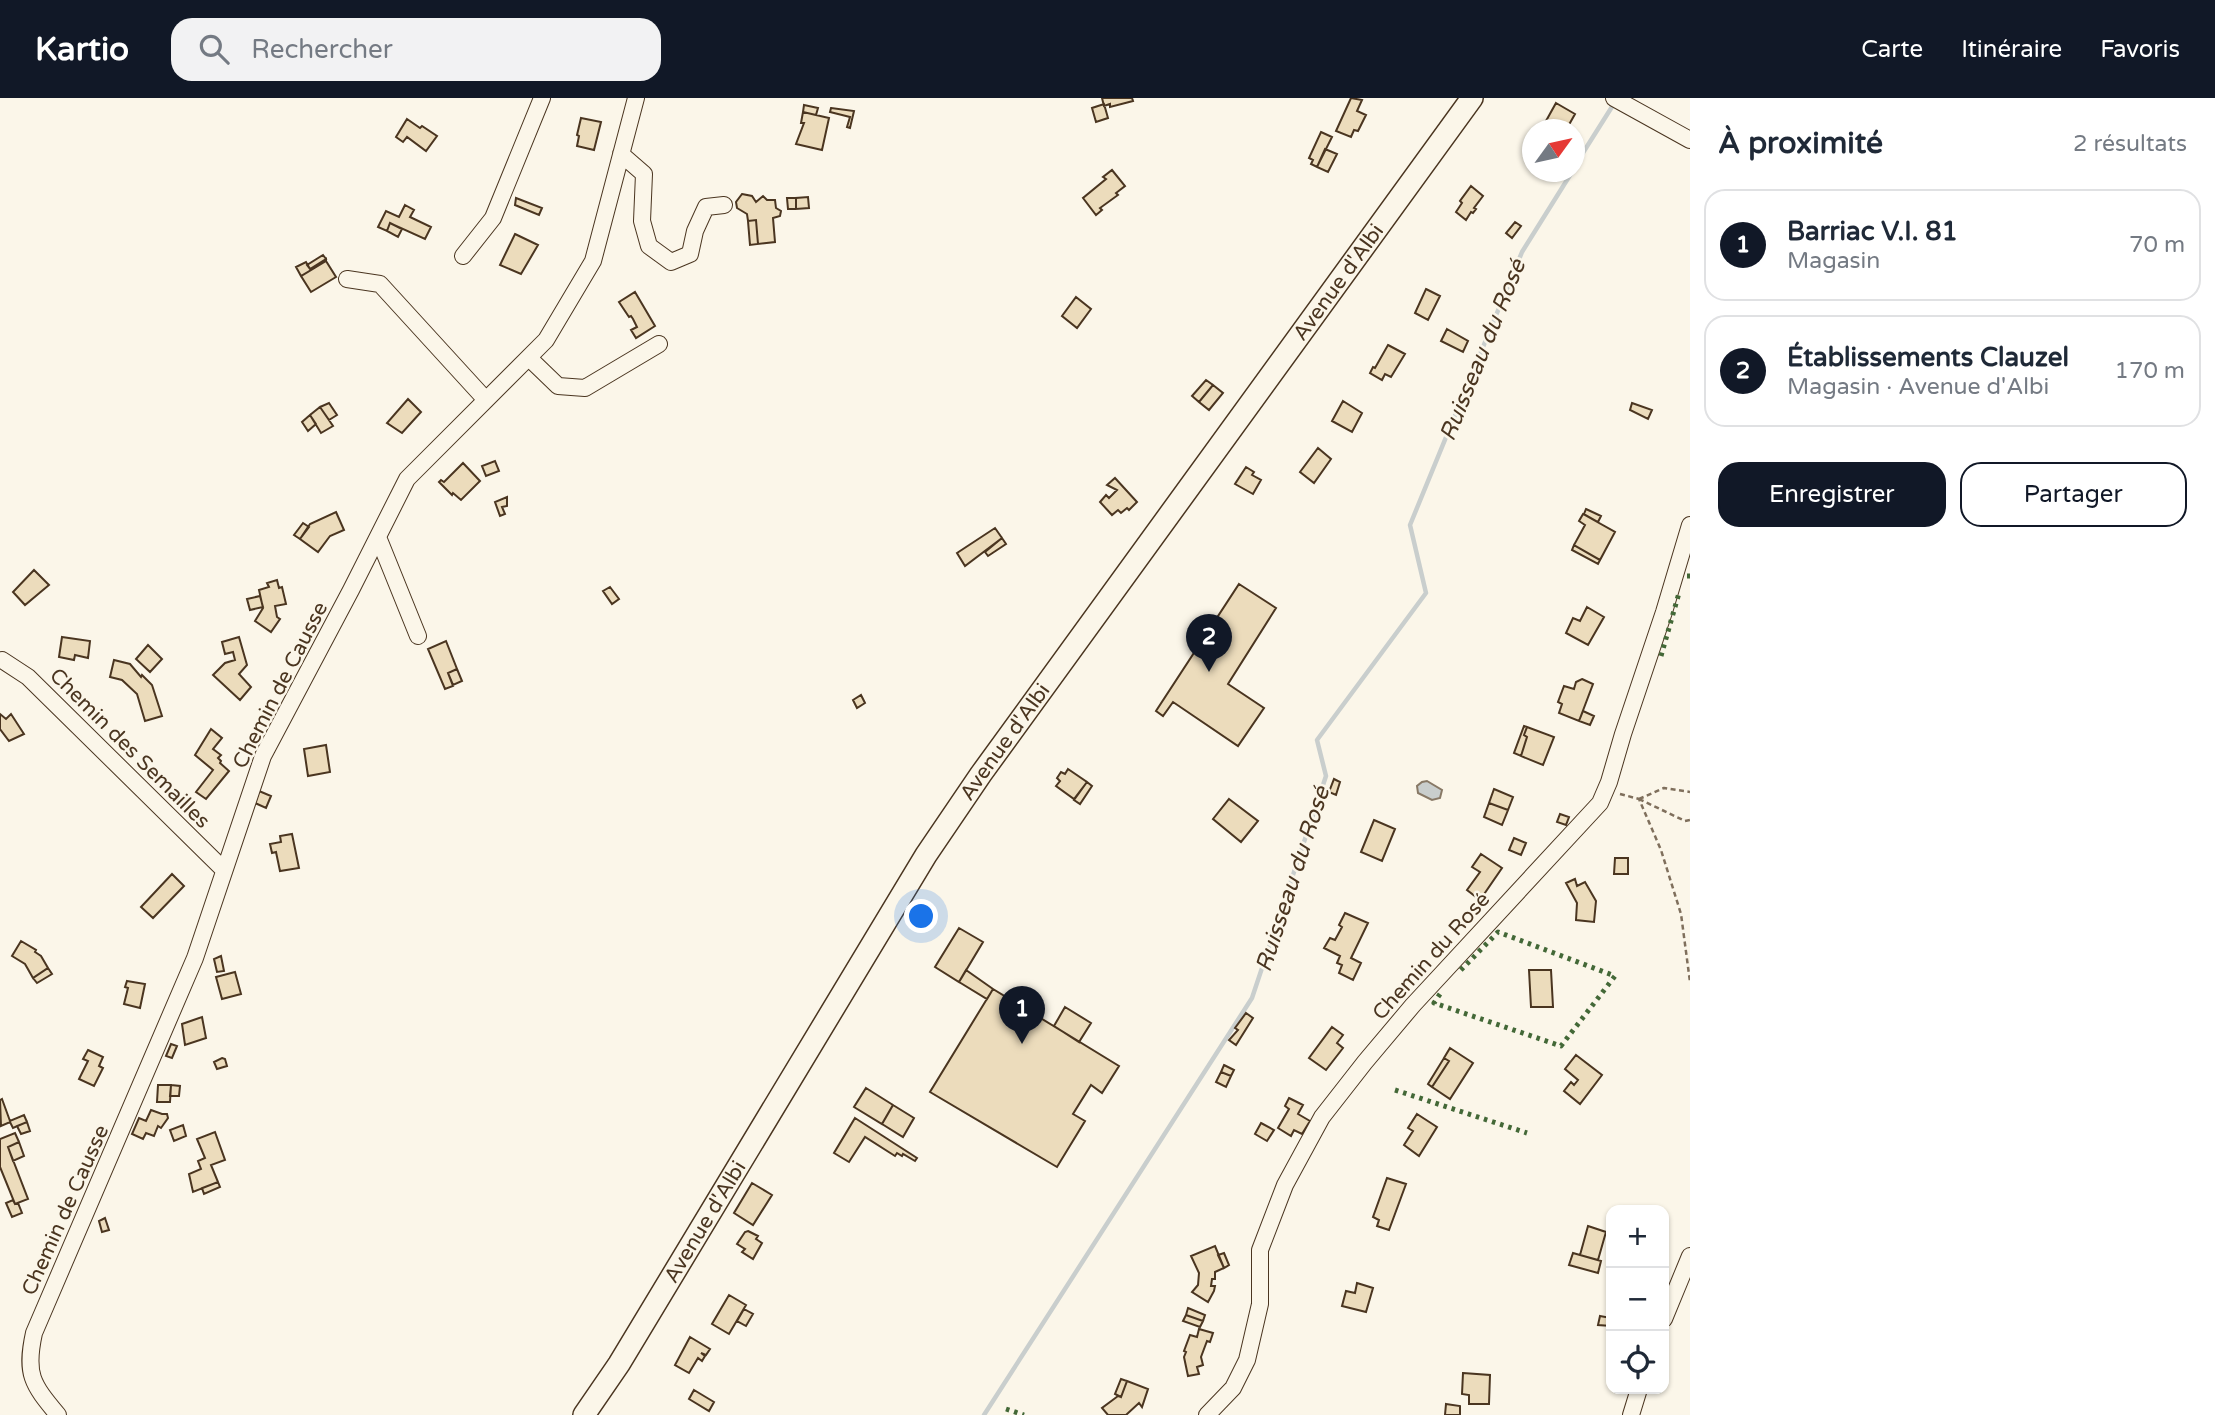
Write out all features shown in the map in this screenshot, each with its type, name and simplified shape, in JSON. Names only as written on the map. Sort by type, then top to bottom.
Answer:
[{"type":"main road","name":"Avenue d'Albi","points":[[584,1415],[619,1364],[934,844],[1047,682],[1472,98]]},
{"type":"street","points":[[463,256],[493,218],[542,98]]},
{"type":"street","name":"Chemin de Causse","points":[[58,1415],[39,1393],[31,1373],[29,1356],[34,1334],[195,958],[263,756],[407,479],[546,340],[593,261],[636,98]]},
{"type":"street","points":[[1616,100],[1690,140]]},
{"type":"street","points":[[621,154],[644,174],[642,221],[649,246],[671,262],[690,254],[695,232],[706,207],[724,205]]},
{"type":"street","points":[[347,279],[380,284],[486,400]]},
{"type":"street","points":[[528,358],[558,386],[585,388],[659,344]]},
{"type":"street","name":"Chemin du Rosé","points":[[1208,1415],[1233,1388],[1247,1360],[1260,1304],[1260,1250],[1285,1185],[1322,1118],[1390,1031],[1600,803],[1607,790],[1690,525]]},
{"type":"street","points":[[378,537],[418,636]]},
{"type":"street","name":"Chemin des Semailles","points":[[2,660],[28,677],[224,870]]},
{"type":"street","points":[[1669,1307],[1690,1256]]},
{"type":"street","points":[[1631,1415],[1637,1394]]},
{"type":"path","points":[[1639,799],[1664,788],[1690,792]]},
{"type":"path","points":[[1607,790],[1639,799],[1685,821],[1690,820]]},
{"type":"path","points":[[1639,799],[1661,850],[1681,914],[1690,982]]},
{"type":"shaded area","points":[[1427,781],[1442,790],[1440,798],[1432,800],[1418,793],[1417,786]]},
{"type":"building","points":[[1102,98],[1132,98],[1133,101],[1110,107],[1110,104],[1104,106]]},
{"type":"building","points":[[1351,98],[1362,100],[1357,111],[1366,115],[1358,131],[1354,130],[1351,137],[1336,131]]},
{"type":"building","points":[[1556,103],[1575,114],[1572,119],[1547,119]]},
{"type":"building","points":[[1104,104],[1108,118],[1096,122],[1092,108]]},
{"type":"building","points":[[804,105],[818,108],[816,115],[803,112]]},
{"type":"building","points":[[831,108],[854,111],[850,128],[847,127],[850,117],[830,112]]},
{"type":"building","points":[[803,112],[829,118],[822,150],[796,144],[804,123],[801,123]]},
{"type":"building","points":[[581,118],[601,122],[594,150],[577,146]]},
{"type":"building","points":[[407,119],[437,136],[426,151],[407,137],[403,142],[396,137]]},
{"type":"building","points":[[1321,132],[1332,137],[1317,167],[1311,164],[1313,160],[1309,158]]},
{"type":"building","points":[[1325,149],[1337,154],[1328,172],[1317,167]]},
{"type":"building","points":[[1112,170],[1125,186],[1116,193],[1118,195],[1100,208],[1102,210],[1096,215],[1083,198],[1106,179],[1103,177]]},
{"type":"building","points":[[1471,186],[1483,196],[1466,220],[1456,212]]},
{"type":"building","points":[[742,194],[752,196],[756,202],[763,196],[767,200],[775,200],[776,208],[781,211],[780,216],[773,218],[775,242],[758,244],[756,220],[748,221],[747,214],[737,208],[736,202]]},
{"type":"building","points":[[808,197],[809,208],[796,209],[796,198]]},
{"type":"building","points":[[516,198],[542,208],[539,215],[515,205]]},
{"type":"building","points":[[787,198],[796,198],[796,209],[788,209]]},
{"type":"building","points":[[405,205],[414,210],[410,217],[431,227],[425,239],[390,223],[387,231],[378,227],[386,211],[399,217]]},
{"type":"building","points":[[756,220],[758,244],[750,245],[748,221]]},
{"type":"building","points":[[1515,222],[1521,226],[1512,238],[1506,233]]},
{"type":"building","points":[[390,223],[402,229],[398,237],[387,231]]},
{"type":"building","points":[[515,234],[538,245],[521,274],[500,265]]},
{"type":"building","points":[[323,255],[326,259],[310,269],[307,265]]},
{"type":"building","points":[[326,259],[301,276],[296,267],[306,262],[310,269]]},
{"type":"building","points":[[326,261],[336,277],[311,292],[301,276]]},
{"type":"building","points":[[1426,289],[1440,296],[1428,320],[1415,313]]},
{"type":"building","points":[[635,292],[655,326],[636,338],[631,330],[637,327],[619,302]]},
{"type":"building","points":[[1076,297],[1091,309],[1077,328],[1062,316]]},
{"type":"building","points":[[1447,329],[1468,341],[1463,352],[1441,341]]},
{"type":"building","points":[[1388,345],[1405,354],[1391,377],[1385,374],[1382,380],[1370,373]]},
{"type":"building","points":[[1206,380],[1213,385],[1199,402],[1192,396]]},
{"type":"building","points":[[1213,385],[1223,393],[1209,410],[1199,402]]},
{"type":"building","points":[[408,399],[421,412],[402,433],[387,423]]},
{"type":"building","points":[[1343,401],[1362,413],[1352,432],[1332,421]]},
{"type":"building","points":[[329,403],[337,415],[329,420],[320,407]]},
{"type":"building","points":[[1632,403],[1652,410],[1648,419],[1630,410]]},
{"type":"building","points":[[320,407],[333,426],[321,433],[310,415]]},
{"type":"building","points":[[310,415],[316,424],[308,431],[302,422]]},
{"type":"building","points":[[1318,448],[1331,459],[1314,483],[1300,472]]},
{"type":"building","points":[[495,461],[499,471],[486,476],[482,466]]},
{"type":"building","points":[[463,463],[480,481],[461,500],[439,482],[444,482]]},
{"type":"building","points":[[1246,467],[1254,472],[1252,475],[1261,480],[1253,494],[1235,484]]},
{"type":"building","points":[[1115,478],[1137,502],[1129,510],[1127,508],[1121,513],[1118,510],[1112,515],[1100,502],[1106,495],[1109,498],[1117,490],[1107,485]]},
{"type":"building","points":[[507,497],[507,506],[502,507],[505,514],[500,516],[495,502]]},
{"type":"building","points":[[1586,509],[1601,516],[1598,522],[1584,514]]},
{"type":"building","points":[[336,512],[344,530],[330,536],[318,552],[300,539],[310,524]]},
{"type":"building","points":[[1583,514],[1615,532],[1600,560],[1574,545],[1585,525],[1579,521]]},
{"type":"building","points":[[303,523],[309,527],[300,539],[294,535]]},
{"type":"building","points":[[995,528],[1002,538],[965,566],[957,553]]},
{"type":"building","points":[[1002,538],[1006,544],[988,556],[985,552]]},
{"type":"building","points":[[1574,545],[1600,560],[1598,564],[1572,550]]},
{"type":"building","points":[[34,570],[49,585],[25,605],[13,592]]},
{"type":"building","points":[[277,580],[279,588],[282,587],[286,604],[275,606],[280,619],[271,632],[255,621],[263,608],[259,590],[269,587],[267,583]]},
{"type":"building","points":[[1239,584],[1276,608],[1228,684],[1264,708],[1238,746],[1173,702],[1163,716],[1156,711]]},
{"type":"building","points":[[610,587],[619,599],[612,604],[603,591]]},
{"type":"building","points":[[260,596],[263,607],[250,610],[247,599]]},
{"type":"building","points":[[1587,607],[1604,617],[1588,645],[1566,633],[1573,618],[1580,621]]},
{"type":"building","points":[[62,637],[90,641],[88,658],[75,655],[74,660],[59,657]]},
{"type":"building","points":[[239,637],[247,665],[239,674],[251,687],[240,700],[213,675],[225,663],[235,660],[233,652],[225,654],[222,642]]},
{"type":"building","points":[[446,641],[457,669],[448,673],[453,686],[445,689],[428,649]]},
{"type":"building","points":[[148,645],[162,659],[150,672],[136,659]]},
{"type":"building","points":[[114,660],[130,664],[152,685],[162,716],[145,721],[137,694],[122,680],[110,677]]},
{"type":"building","points":[[457,669],[462,681],[453,685],[448,673]]},
{"type":"building","points":[[1582,679],[1593,684],[1579,721],[1559,713],[1562,704],[1558,702],[1564,686],[1574,689],[1576,682]]},
{"type":"building","points":[[861,695],[865,703],[857,708],[853,700]]},
{"type":"building","points":[[1583,711],[1594,716],[1590,725],[1579,721]]},
{"type":"building","points":[[0,714],[6,719],[11,714],[24,734],[9,741],[0,729]]},
{"type":"building","points":[[1524,726],[1527,727],[1524,735],[1527,737],[1521,756],[1514,753]]},
{"type":"building","points":[[1527,727],[1554,737],[1543,765],[1521,756]]},
{"type":"building","points":[[211,729],[222,738],[213,749],[221,755],[218,758],[220,763],[229,771],[206,799],[196,792],[213,770],[195,755]]},
{"type":"building","points":[[326,745],[330,772],[308,776],[304,749]]},
{"type":"building","points":[[1068,769],[1087,782],[1074,799],[1056,786],[1061,772],[1065,774]]},
{"type":"building","points":[[1334,779],[1340,782],[1336,795],[1329,792]]},
{"type":"building","points":[[1087,782],[1092,786],[1080,804],[1074,800]]},
{"type":"building","points":[[1494,789],[1513,797],[1508,810],[1489,803]]},
{"type":"building","points":[[259,791],[271,796],[266,808],[255,803]]},
{"type":"building","points":[[1229,799],[1258,821],[1241,842],[1213,819]]},
{"type":"building","points":[[1489,803],[1508,810],[1502,825],[1484,817]]},
{"type":"building","points":[[1560,814],[1569,817],[1566,825],[1557,822]]},
{"type":"building","points":[[1374,820],[1395,829],[1382,861],[1361,852]]},
{"type":"building","points":[[292,834],[299,868],[280,871],[276,852],[272,853],[270,844],[281,842],[280,836]]},
{"type":"building","points":[[1514,838],[1526,843],[1521,855],[1509,850]]},
{"type":"building","points":[[1481,854],[1502,868],[1480,900],[1467,890],[1480,872],[1472,867]]},
{"type":"building","points":[[1615,858],[1628,858],[1628,874],[1614,874]]},
{"type":"building","points":[[172,874],[184,886],[153,918],[141,907]]},
{"type":"building","points":[[1575,879],[1577,886],[1585,882],[1596,901],[1594,922],[1576,920],[1577,903],[1566,883]]},
{"type":"building","points":[[1345,913],[1368,923],[1351,958],[1361,963],[1353,980],[1339,973],[1342,965],[1337,963],[1340,956],[1324,948],[1330,938],[1335,940]]},
{"type":"building","points":[[959,928],[983,942],[959,982],[935,967]]},
{"type":"building","points":[[21,941],[36,950],[48,968],[33,978],[25,964],[12,956]]},
{"type":"building","points":[[221,956],[224,971],[217,972],[214,959]]},
{"type":"building","points":[[48,968],[52,974],[37,983],[33,978]]},
{"type":"building","points":[[966,970],[993,989],[987,999],[959,982]]},
{"type":"building","points":[[1529,970],[1551,970],[1553,1007],[1531,1007]]},
{"type":"building","points":[[235,972],[241,994],[222,999],[216,977]]},
{"type":"building","points":[[127,981],[145,984],[140,1008],[124,1004]]},
{"type":"building","points":[[993,989],[1119,1066],[1102,1093],[1091,1085],[1073,1114],[1085,1121],[1057,1167],[930,1092]]},
{"type":"building","points":[[1065,1007],[1091,1023],[1079,1042],[1054,1026]]},
{"type":"building","points":[[1246,1013],[1253,1018],[1236,1045],[1229,1040],[1238,1030],[1235,1028]]},
{"type":"building","points":[[202,1017],[206,1038],[185,1045],[182,1024]]},
{"type":"building","points":[[1332,1027],[1343,1035],[1337,1043],[1343,1048],[1326,1070],[1309,1058]]},
{"type":"building","points":[[171,1044],[177,1046],[172,1058],[166,1056]]},
{"type":"building","points":[[1450,1048],[1473,1063],[1450,1099],[1432,1087],[1449,1061],[1444,1058]]},
{"type":"building","points":[[88,1050],[103,1057],[99,1066],[103,1068],[94,1086],[79,1079],[88,1061],[83,1059]]},
{"type":"building","points":[[1576,1055],[1602,1075],[1580,1104],[1564,1091],[1571,1082],[1574,1085],[1578,1080],[1565,1069]]},
{"type":"building","points":[[222,1058],[227,1066],[217,1069],[214,1062]]},
{"type":"building","points":[[1444,1058],[1449,1061],[1432,1087],[1428,1084]]},
{"type":"building","points":[[1224,1065],[1234,1070],[1231,1076],[1221,1072]]},
{"type":"building","points":[[1221,1072],[1231,1076],[1226,1087],[1216,1082]]},
{"type":"building","points":[[158,1085],[171,1085],[170,1102],[157,1102]]},
{"type":"building","points":[[171,1085],[180,1086],[179,1096],[170,1096]]},
{"type":"building","points":[[866,1088],[893,1105],[882,1124],[854,1107]]},
{"type":"building","points":[[1289,1098],[1303,1105],[1298,1114],[1310,1121],[1302,1134],[1294,1130],[1291,1136],[1278,1128],[1289,1109],[1285,1106]]},
{"type":"building","points":[[2,1099],[10,1121],[24,1115],[27,1122],[13,1128],[10,1122],[1,1126]]},
{"type":"building","points":[[893,1105],[914,1118],[903,1137],[882,1124]]},
{"type":"building","points":[[151,1110],[167,1114],[168,1118],[161,1128],[158,1126],[154,1136],[146,1133],[143,1139],[132,1134],[139,1118],[146,1121]]},
{"type":"building","points":[[1417,1114],[1437,1127],[1419,1156],[1404,1145],[1413,1131],[1408,1128]]},
{"type":"building","points":[[855,1118],[917,1158],[915,1161],[903,1154],[902,1156],[897,1153],[895,1156],[865,1137],[849,1162],[834,1153]]},
{"type":"building","points":[[27,1122],[30,1131],[21,1134],[17,1126]]},
{"type":"building","points":[[1261,1123],[1274,1130],[1267,1141],[1255,1134]]},
{"type":"building","points":[[183,1125],[186,1136],[174,1141],[170,1130]]},
{"type":"building","points":[[215,1132],[225,1160],[211,1165],[218,1182],[193,1192],[189,1174],[201,1169],[198,1161],[205,1158],[197,1139]]},
{"type":"building","points":[[15,1133],[19,1142],[8,1147],[28,1199],[15,1204],[0,1167],[0,1139]]},
{"type":"building","points":[[19,1142],[24,1156],[13,1161],[8,1147]]},
{"type":"building","points":[[1387,1178],[1406,1184],[1389,1230],[1377,1226],[1379,1220],[1373,1217]]},
{"type":"building","points":[[218,1182],[220,1187],[204,1194],[202,1188]]},
{"type":"building","points":[[752,1183],[772,1195],[753,1225],[734,1213]]},
{"type":"building","points":[[13,1200],[15,1204],[18,1203],[22,1213],[12,1217],[6,1203]]},
{"type":"building","points":[[105,1218],[109,1230],[102,1232],[99,1221]]},
{"type":"building","points":[[1588,1226],[1606,1232],[1598,1260],[1580,1255]]},
{"type":"building","points":[[748,1231],[758,1236],[756,1239],[762,1243],[753,1259],[742,1252],[745,1249],[737,1244]]},
{"type":"building","points":[[1215,1246],[1224,1268],[1215,1272],[1211,1286],[1215,1286],[1214,1291],[1208,1302],[1192,1292],[1198,1285],[1199,1273],[1191,1256]]},
{"type":"building","points":[[1224,1253],[1229,1265],[1224,1268],[1218,1255]]},
{"type":"building","points":[[1573,1253],[1601,1261],[1598,1273],[1569,1265]]},
{"type":"building","points":[[1357,1283],[1373,1288],[1366,1312],[1342,1306],[1346,1291],[1355,1293]]},
{"type":"building","points":[[729,1295],[746,1305],[729,1334],[712,1324]]},
{"type":"building","points":[[1188,1308],[1205,1315],[1203,1321],[1186,1315]]},
{"type":"building","points":[[744,1309],[753,1314],[746,1326],[737,1321]]},
{"type":"building","points":[[1186,1315],[1203,1321],[1200,1327],[1183,1321]]},
{"type":"building","points":[[1600,1316],[1606,1317],[1606,1326],[1598,1325]]},
{"type":"building","points":[[1199,1329],[1213,1333],[1201,1357],[1203,1365],[1197,1367],[1199,1374],[1188,1376],[1184,1351],[1190,1335],[1197,1337]]},
{"type":"building","points":[[690,1337],[710,1349],[706,1355],[701,1353],[705,1356],[702,1361],[698,1358],[689,1373],[675,1365]]},
{"type":"building","points":[[1463,1373],[1490,1375],[1489,1404],[1469,1404],[1469,1395],[1462,1394]]},
{"type":"building","points":[[1121,1379],[1127,1381],[1121,1397],[1115,1394]]},
{"type":"building","points":[[1127,1381],[1148,1389],[1142,1407],[1139,1403],[1126,1415],[1108,1415],[1102,1408],[1118,1396],[1121,1397]]},
{"type":"building","points":[[694,1390],[714,1402],[709,1411],[689,1399]]},
{"type":"building","points":[[1446,1404],[1460,1406],[1460,1415],[1445,1415]]},
{"type":"waterway","name":"Ruisseau du Rosé","points":[[1585,150],[1615,102]]},
{"type":"waterway","name":"Ruisseau du Rosé","points":[[984,1415],[1252,998],[1326,776],[1317,740],[1426,593],[1410,525],[1522,252],[1566,182]]},
{"type":"hedge","points":[[1661,656],[1679,593]]},
{"type":"hedge","points":[[1440,994],[1434,1003],[1561,1046],[1615,976],[1498,932],[1458,973]]},
{"type":"hedge","points":[[1395,1090],[1527,1133]]},
{"type":"hedge","points":[[1006,1409],[1024,1415]]},
{"type":"place","name":"Établissements Clauzel","points":[[1209,672]]},
{"type":"place","name":"Barriac V.I. 81","points":[[1022,1044]]}]
